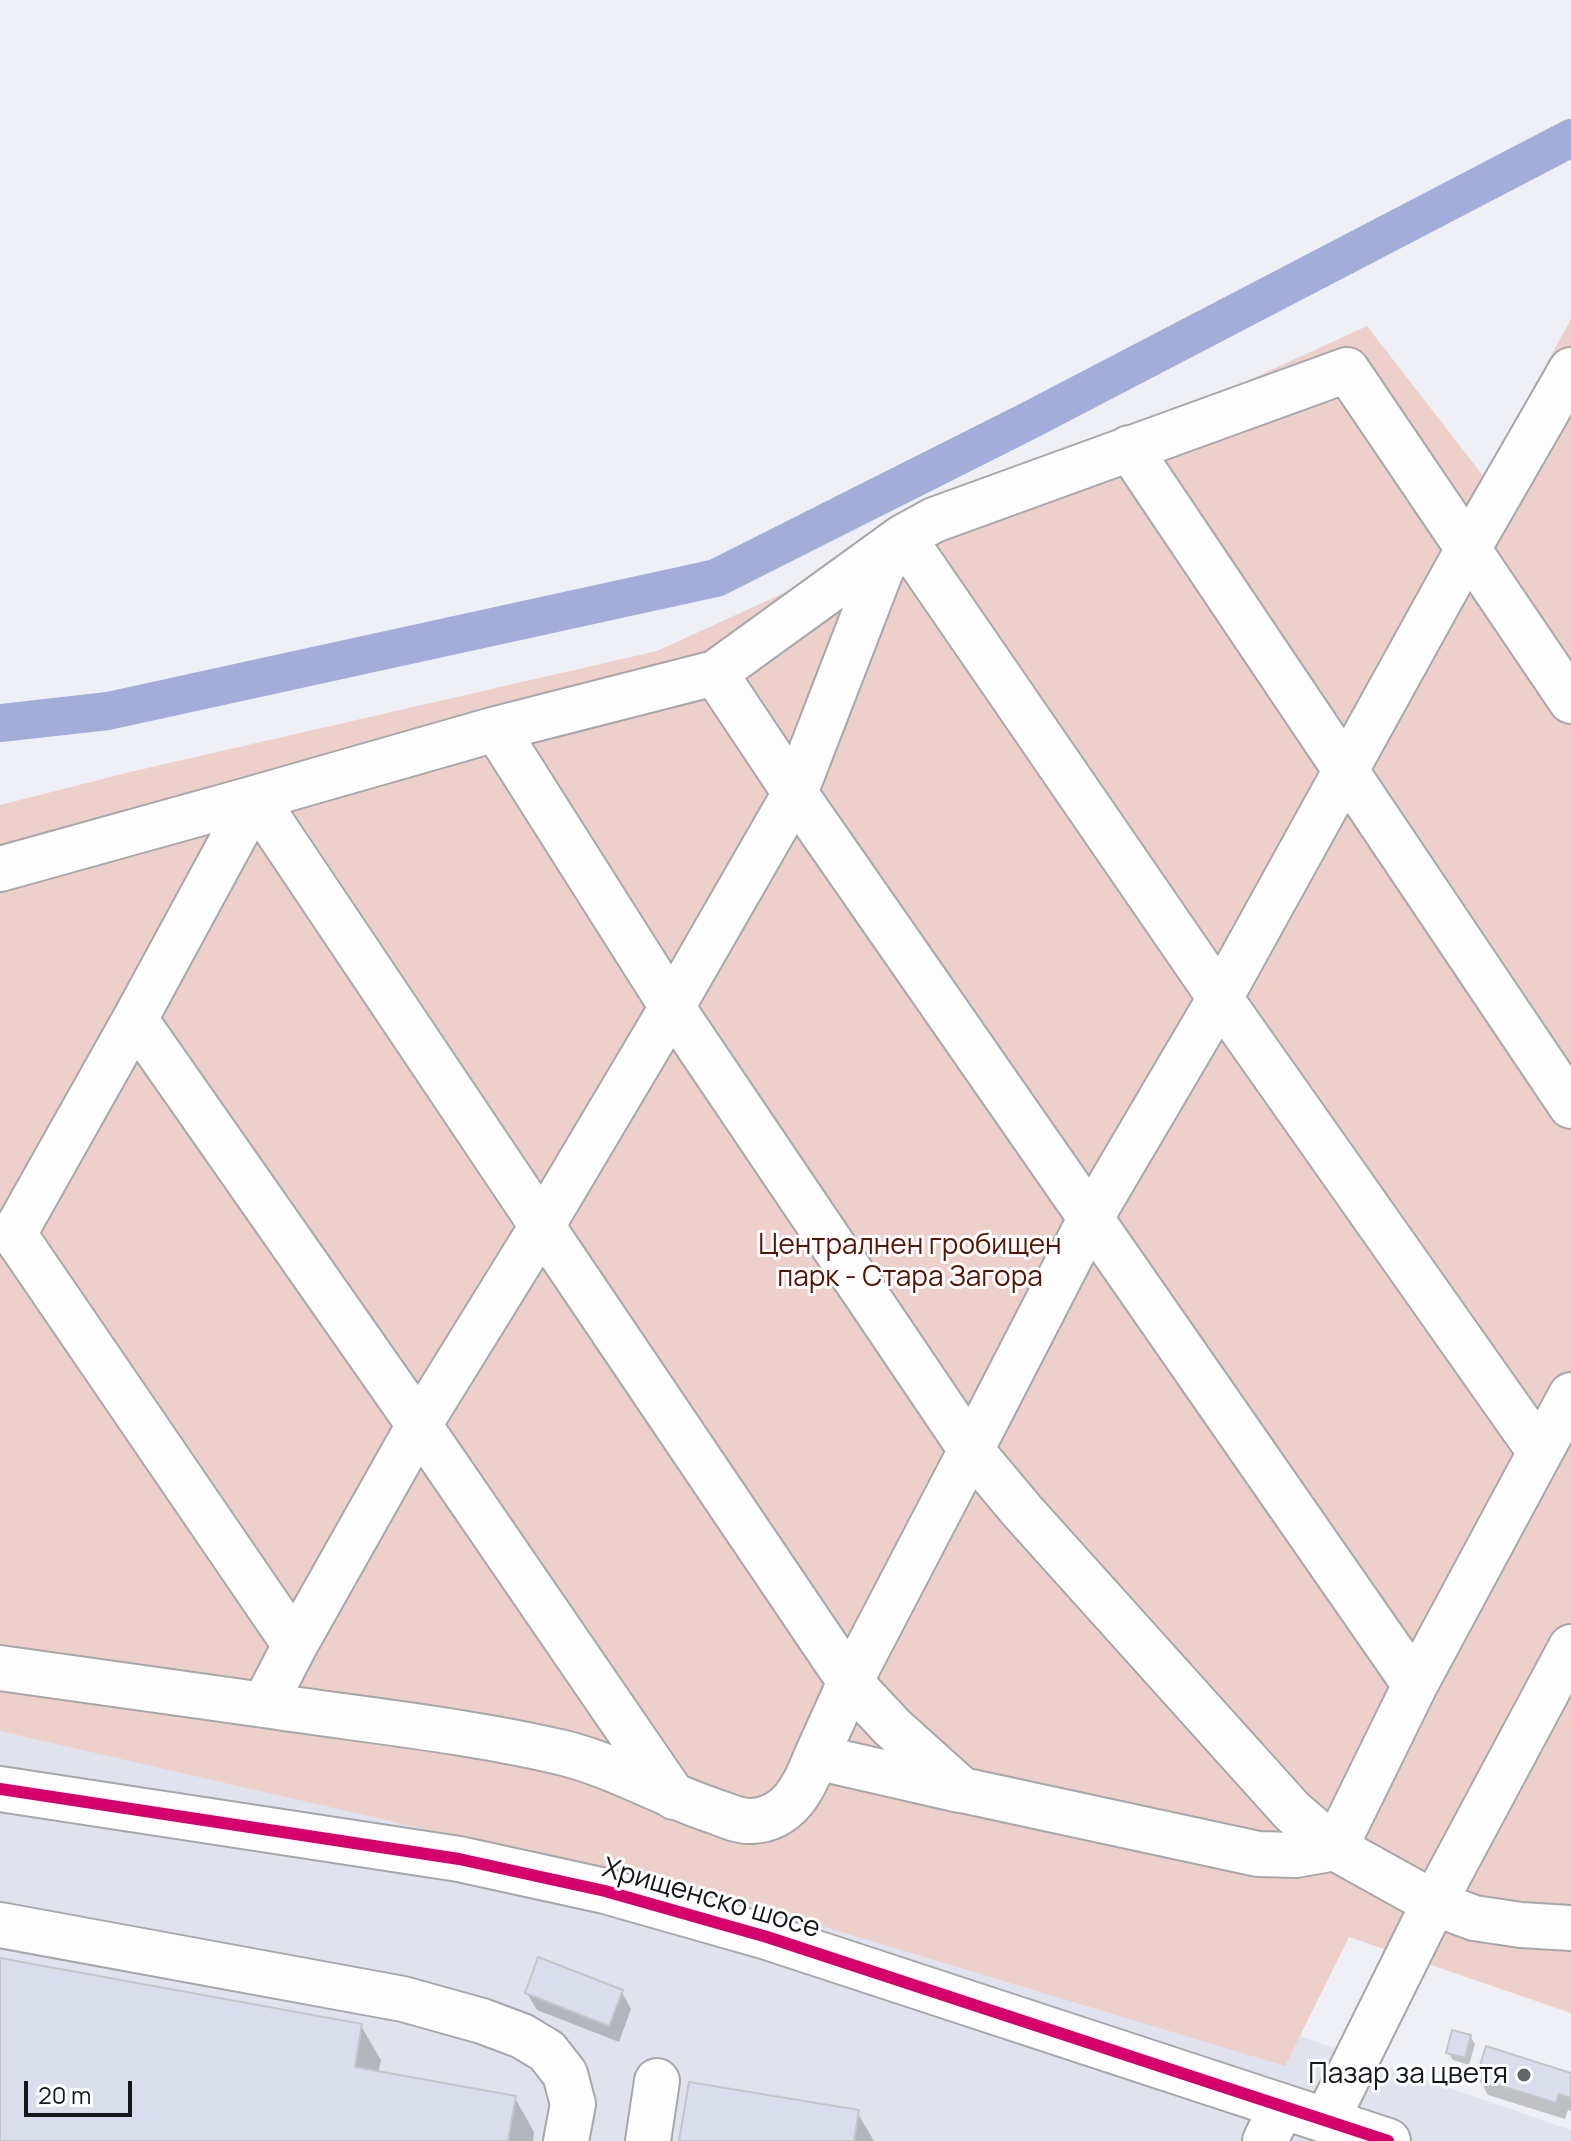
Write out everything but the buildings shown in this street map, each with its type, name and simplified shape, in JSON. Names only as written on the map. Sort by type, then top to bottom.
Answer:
[{"type":"street","points":[[0,869],[496,729],[715,673],[903,537],[934,520],[1347,370],[1571,701]]},
{"type":"street","points":[[0,1668],[453,1733],[566,1754],[629,1776],[674,1797],[748,1821],[770,1818],[787,1806],[803,1790],[850,1682],[1090,1219],[1220,998],[1468,549],[1571,370]]},
{"type":"street","points":[[1129,448],[1571,1106]]},
{"type":"street","points":[[264,1705],[419,1425],[542,1226],[795,793],[882,568],[903,537]]},
{"type":"street","points":[[903,537],[1220,998],[1540,1452]]},
{"type":"street","points":[[715,673],[795,793],[1415,1685]]},
{"type":"street","points":[[496,729],[672,1007],[971,1450],[1023,1512],[1292,1811],[1335,1848],[1434,1903],[1474,1918],[1571,1928]]},
{"type":"street","points":[[255,798],[135,1019],[5,1235],[295,1645]]},
{"type":"street","points":[[255,798],[850,1682],[892,1727],[962,1790]]},
{"type":"street","points":[[135,1019],[674,1797]]},
{"type":"street","points":[[1335,1848],[1415,1685],[1571,1395]]},
{"type":"street","points":[[1326,2121],[1434,1903],[1571,1647]]},
{"type":"street","points":[[816,1757],[1258,1854],[1296,1855],[1335,1848]]},
{"type":"street","name":"Хрищенско шосе","points":[[0,1789],[459,1859],[605,1891],[767,1937],[1274,2124],[1326,2121],[1388,2141]]},
{"type":"street","points":[[0,1925],[403,1999],[509,2031],[547,2051],[565,2074],[573,2104],[566,2141]]},
{"type":"street","points":[[648,2141],[657,2081]]},
{"type":"shaded area","points":[[0,1687],[1288,2032],[1571,2130],[1571,2141],[0,2141]]},
{"type":"green space","name":"Централнен гробищен парк - Стара Загора","points":[[1571,319],[1571,2013],[1349,1937],[1285,2066],[749,1904],[0,1731],[0,805],[130,772],[657,651],[1367,326],[1484,477]]},
{"type":"waterway","points":[[0,723],[108,711],[716,578],[1030,420],[1571,138]]},
{"type":"cycle path","points":[[0,1789],[459,1859],[605,1891],[767,1937],[1388,2141]]},
{"type":"place","name":"Пазар за цветя","points":[[1524,2075]]}]
